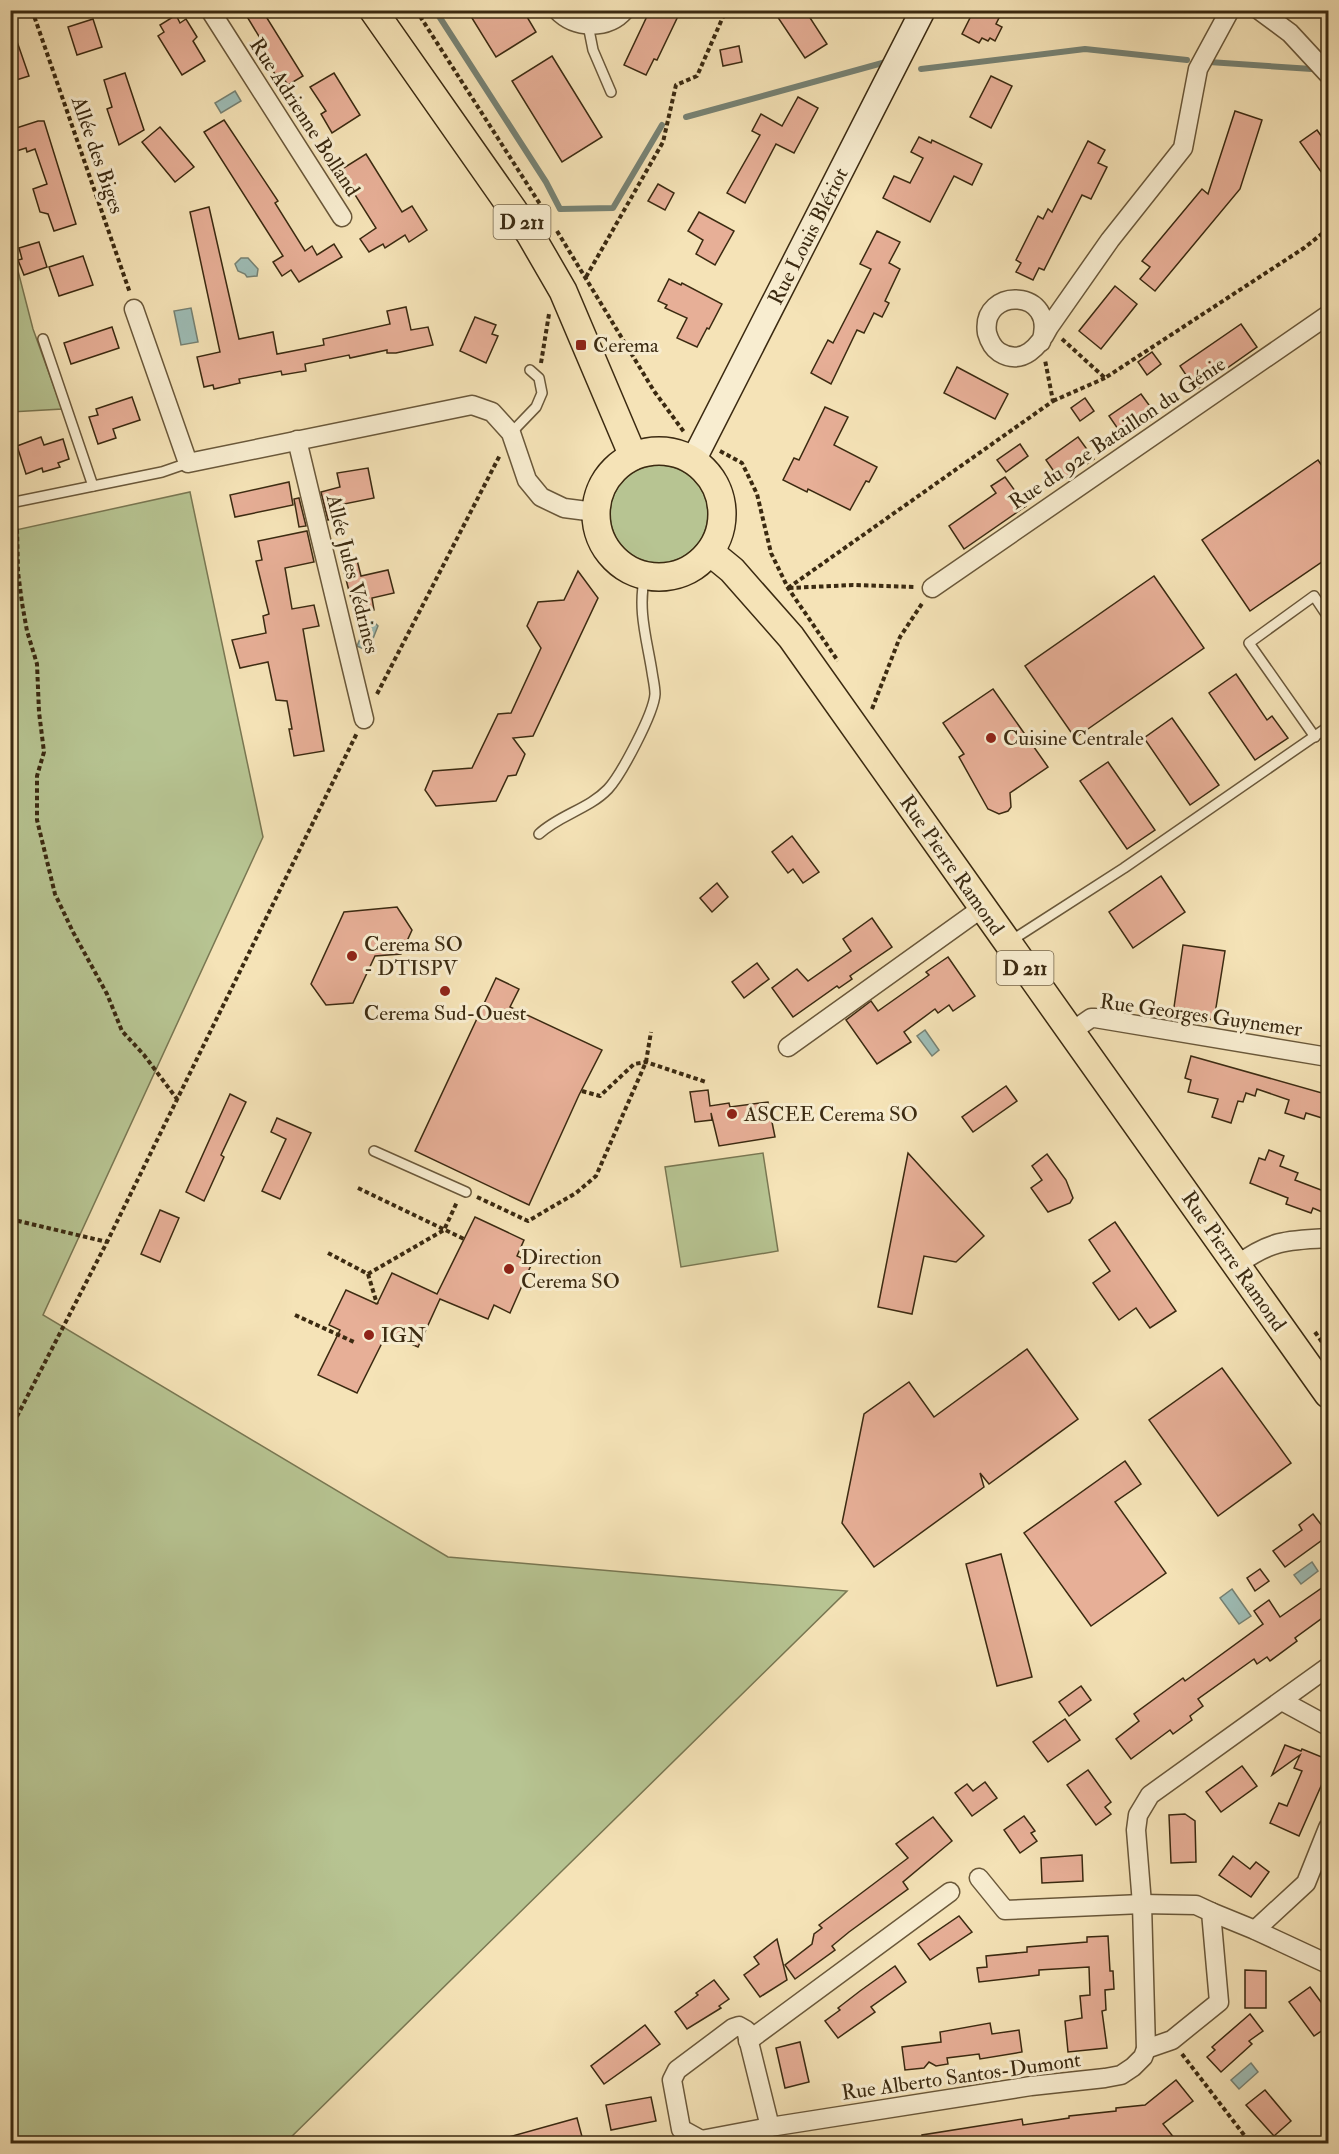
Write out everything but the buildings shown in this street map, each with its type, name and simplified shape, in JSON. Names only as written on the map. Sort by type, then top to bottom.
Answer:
[{"type":"main road","name":"D 211","points":[[373,10],[530,234],[563,291],[633,456]]},
{"type":"main road","points":[[653,451],[698,451],[719,492],[723,513],[720,533],[710,552],[697,565],[681,574],[663,578],[645,576],[624,568],[608,553],[598,534],[595,512],[598,495],[606,479],[618,465],[633,456],[653,451]]},
{"type":"main road","name":"Rue Pierre Ramond","points":[[710,552],[732,570],[791,637],[1329,1394]]},
{"type":"street","name":"Rue Adrienne Bolland","points":[[210,10],[342,217]]},
{"type":"street","points":[[557,10],[570,19],[588,25],[616,20],[625,10]]},
{"type":"street","name":"Rue Louis Blériot","points":[[698,451],[923,10]]},
{"type":"street","points":[[1045,334],[1110,240],[1183,148],[1198,69],[1230,10]]},
{"type":"street","points":[[1259,10],[1290,33],[1329,74]]},
{"type":"street","points":[[134,309],[188,463],[472,405],[492,412],[511,434],[527,480],[542,497],[564,508],[595,512]]},
{"type":"street","name":"Rue du 92e Bataillon du Génie","points":[[932,588],[1329,315]]},
{"type":"street","name":"Allée Jules Védrines","points":[[297,440],[364,718]]},
{"type":"street","points":[[788,1047],[982,908]]},
{"type":"street","name":"Rue Georges Guynemer","points":[[1071,1032],[1091,1018],[1095,1018],[1329,1057]]},
{"type":"street","points":[[1237,1265],[1255,1251],[1285,1240],[1329,1238]]},
{"type":"street","points":[[1211,1912],[1219,2002],[1172,2040],[1146,2049],[1138,1815],[1150,1795],[1329,1667]]},
{"type":"street","points":[[1282,1701],[1329,1726]]},
{"type":"street","points":[[1256,1930],[1306,1883],[1329,1828]]},
{"type":"street","points":[[979,1878],[1005,1910],[1142,1904],[1196,1905],[1329,1964]]},
{"type":"street","points":[[770,2127],[748,2041],[950,1892]]},
{"type":"street","name":"Rue Alberto Santos-Dumont","points":[[748,2041],[746,2030],[739,2026],[733,2028],[676,2070],[672,2080],[681,2129],[698,2142],[770,2127],[1031,2086],[1121,2075],[1143,2057],[1146,2049]]},
{"type":"lane","points":[[10,14],[16,10]]},
{"type":"lane","points":[[588,25],[593,50],[611,92]]},
{"type":"lane","points":[[43,339],[93,486]]},
{"type":"lane","points":[[511,434],[536,408],[542,393],[539,378],[530,370]]},
{"type":"lane","points":[[10,503],[162,472],[188,463]]},
{"type":"lane","points":[[539,834],[548,826],[579,811],[609,788],[630,755],[645,723],[655,695],[642,619],[642,588],[645,576]]},
{"type":"lane","points":[[1315,737],[1249,643],[1314,597],[1329,617]]},
{"type":"lane","points":[[1008,943],[1134,862],[1329,728]]},
{"type":"lane","points":[[374,1151],[464,1191]]},
{"type":"path","name":"Allée des Biges","points":[[32,10],[126,279],[134,309]]},
{"type":"path","points":[[416,10],[548,217]]},
{"type":"path","points":[[539,378],[550,303],[563,291],[586,276],[663,142],[676,85],[697,76],[726,10]]},
{"type":"path","points":[[555,227],[654,391],[698,451],[742,463],[757,494],[771,553],[788,588],[840,662]]},
{"type":"path","points":[[788,588],[1053,401],[1105,378],[1304,248],[1329,229]]},
{"type":"path","points":[[1045,334],[1105,378]]},
{"type":"path","points":[[1045,334],[1053,401]]},
{"type":"path","points":[[10,1430],[107,1242],[364,718],[511,434]]},
{"type":"path","points":[[10,510],[17,530],[18,572],[27,631],[37,664],[39,712],[45,752],[37,777],[37,820],[55,894],[107,994],[122,1031],[144,1055],[177,1099]]},
{"type":"path","points":[[788,588],[853,585],[932,588]]},
{"type":"path","points":[[872,709],[900,638],[932,588]]},
{"type":"path","points":[[865,700],[879,718]]},
{"type":"path","points":[[368,1274],[444,1230],[464,1191],[528,1221],[576,1193],[596,1176],[646,1062],[651,1032]]},
{"type":"path","points":[[582,1091],[600,1096],[634,1064],[646,1062],[706,1082]]},
{"type":"path","points":[[358,1188],[464,1239]]},
{"type":"path","points":[[10,1219],[107,1242]]},
{"type":"path","points":[[328,1253],[368,1274],[377,1304]]},
{"type":"path","points":[[295,1315],[354,1342]]},
{"type":"path","points":[[1308,1324],[1329,1351]]},
{"type":"path","points":[[1172,2040],[1251,2144]]},
{"type":"green space","points":[[10,240],[33,329],[62,409],[11,412]]},
{"type":"green space","points":[[659,465],[678,469],[693,480],[704,495],[708,514],[704,533],[693,548],[678,559],[659,563],[640,559],[625,548],[614,533],[610,514],[614,495],[625,480],[640,469]]},
{"type":"green space","points":[[190,492],[263,837],[43,1315],[448,1557],[847,1591],[285,2143],[11,2143],[11,531]]},
{"type":"green space","points":[[763,1153],[778,1251],[681,1267],[665,1167]]},
{"type":"water","points":[[235,91],[241,101],[221,113],[215,103]]},
{"type":"water","points":[[241,258],[248,258],[258,269],[257,276],[247,277],[238,271],[235,264]]},
{"type":"water","points":[[191,308],[198,342],[181,345],[174,311]]},
{"type":"water","points":[[373,621],[378,626],[368,651],[357,646],[367,622]]},
{"type":"water","points":[[925,1030],[939,1050],[932,1056],[917,1036]]},
{"type":"water","points":[[1312,1562],[1318,1571],[1301,1584],[1294,1575]]},
{"type":"water","points":[[1232,1589],[1251,1616],[1239,1624],[1220,1598]]},
{"type":"water","points":[[1251,2063],[1258,2072],[1239,2089],[1231,2080]]},
{"type":"waterway","points":[[435,10],[546,182],[560,209],[613,208],[662,125]]},
{"type":"waterway","points":[[921,69],[1085,49],[1187,60]]},
{"type":"waterway","points":[[686,117],[886,62]]},
{"type":"waterway","points":[[1209,62],[1312,69]]},
{"type":"place","name":"Cerema","points":[[581,345]]},
{"type":"place","name":"Cuisine Centrale","points":[[991,738]]},
{"type":"place","name":"Cerema SO - DTISPV","points":[[352,956]]},
{"type":"place","name":"Cerema Sud-Ouest","points":[[445,991]]},
{"type":"place","name":"ASCEE Cerema SO","points":[[732,1114]]},
{"type":"place","name":"Direction Cerema SO","points":[[509,1269]]},
{"type":"place","name":"IGN","points":[[369,1335]]}]
